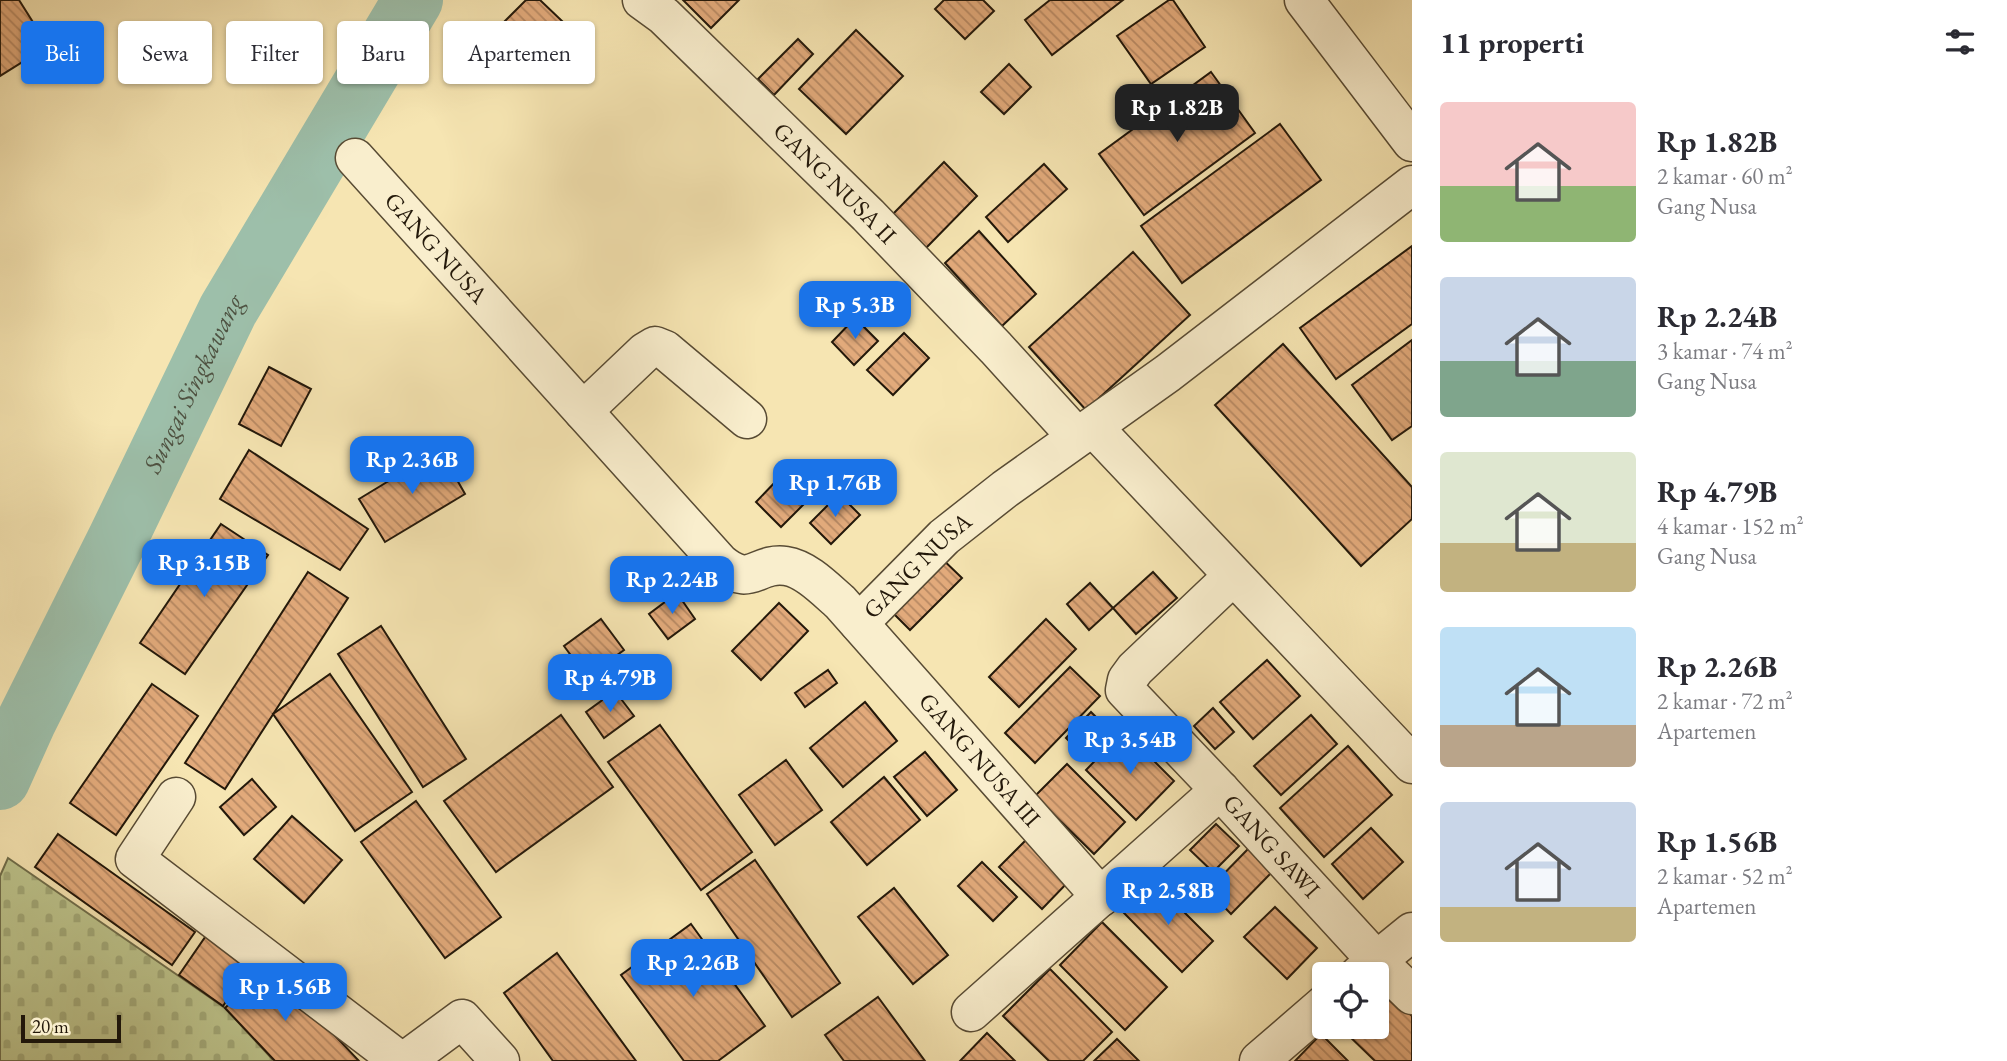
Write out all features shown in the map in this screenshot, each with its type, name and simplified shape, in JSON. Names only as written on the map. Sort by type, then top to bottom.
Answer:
[{"type":"street","name":"GANG NUSA II","points":[[642,0],[664,16],[868,215],[996,348],[1233,576],[1412,764]]},
{"type":"street","points":[[1304,0],[1412,142]]},
{"type":"street","name":"GANG NUSA","points":[[355,158],[720,563],[732,573],[744,575],[771,565],[789,566],[820,585],[859,623],[944,537],[1168,373],[1412,185]]},
{"type":"street","points":[[583,411],[645,352],[655,346],[665,350],[747,419]]},
{"type":"street","name":"GANG SAWI","points":[[1233,576],[1135,669],[1127,680],[1125,690],[1220,790],[1364,962]]},
{"type":"street","name":"GANG NUSA III","points":[[859,623],[1101,897]]},
{"type":"street","points":[[971,1012],[1220,790]]},
{"type":"street","points":[[176,797],[135,859],[403,1061],[462,1019],[500,1061]]},
{"type":"street","points":[[1374,962],[1412,932]]},
{"type":"street","name":"GANG SAWI","points":[[1389,980],[1412,995]]},
{"type":"street","points":[[1259,1061],[1312,1015]]},
{"type":"green space","points":[[8,858],[225,1008],[274,1061],[0,1061],[0,876]]},
{"type":"building","points":[[0,0],[19,0],[32,21],[21,21],[21,63],[0,76]]},
{"type":"building","points":[[526,0],[540,0],[562,21],[505,21]]},
{"type":"building","points":[[683,0],[739,0],[711,28]]},
{"type":"building","points":[[944,0],[983,0],[994,11],[965,39],[935,9]]},
{"type":"building","points":[[1050,0],[1123,0],[1052,55],[1025,20]]},
{"type":"building","points":[[1169,0],[1173,0],[1205,47],[1151,84],[1117,36]]},
{"type":"building","points":[[856,30],[903,76],[846,134],[799,89]]},
{"type":"building","points":[[798,39],[813,54],[774,95],[758,79]]},
{"type":"building","points":[[1009,64],[1031,87],[1004,114],[981,92]]},
{"type":"building","points":[[1211,72],[1255,133],[1144,215],[1099,154]]},
{"type":"building","points":[[1280,124],[1321,180],[1182,283],[1141,226]]},
{"type":"building","points":[[944,162],[977,196],[925,249],[891,216]]},
{"type":"building","points":[[1044,164],[1067,189],[1008,242],[986,217]]},
{"type":"building","points":[[979,231],[1036,294],[1002,326],[945,263]]},
{"type":"building","points":[[1412,246],[1412,324],[1336,379],[1300,328]]},
{"type":"building","points":[[1133,252],[1190,315],[1086,410],[1029,347]]},
{"type":"building","points":[[855,318],[878,341],[854,365],[832,342]]},
{"type":"building","points":[[904,333],[929,358],[893,395],[867,370]]},
{"type":"building","points":[[1412,340],[1412,426],[1392,440],[1352,385]]},
{"type":"building","points":[[1283,344],[1412,487],[1412,519],[1361,566],[1215,405]]},
{"type":"building","points":[[269,367],[311,389],[281,446],[239,424]]},
{"type":"building","points":[[249,450],[368,529],[340,570],[220,499]]},
{"type":"building","points":[[440,450],[465,494],[385,542],[359,499]]},
{"type":"building","points":[[781,476],[807,501],[781,527],[756,502]]},
{"type":"building","points":[[839,494],[860,515],[831,544],[810,523]]},
{"type":"building","points":[[221,524],[268,555],[185,674],[140,643]]},
{"type":"building","points":[[935,552],[962,578],[910,630],[884,604]]},
{"type":"building","points":[[308,572],[348,598],[225,789],[185,763]]},
{"type":"building","points":[[1153,572],[1177,598],[1136,634],[1113,608]]},
{"type":"building","points":[[1090,583],[1113,608],[1089,630],[1067,604]]},
{"type":"building","points":[[677,593],[695,619],[668,639],[649,614]]},
{"type":"building","points":[[779,603],[808,631],[761,680],[732,651]]},
{"type":"building","points":[[601,619],[624,650],[587,677],[564,646]]},
{"type":"building","points":[[1046,619],[1076,649],[1019,707],[989,677]]},
{"type":"building","points":[[381,626],[466,759],[423,787],[338,654]]},
{"type":"building","points":[[1267,660],[1300,696],[1253,739],[1220,702]]},
{"type":"building","points":[[1070,667],[1100,696],[1035,763],[1005,733]]},
{"type":"building","points":[[828,670],[837,683],[805,707],[795,693]]},
{"type":"building","points":[[330,674],[412,792],[355,831],[273,714]]},
{"type":"building","points":[[152,684],[198,716],[116,835],[70,803]]},
{"type":"building","points":[[615,691],[634,716],[604,738],[586,712]]},
{"type":"building","points":[[865,702],[897,741],[843,787],[810,748]]},
{"type":"building","points":[[1213,708],[1234,732],[1215,749],[1194,726]]},
{"type":"building","points":[[1091,712],[1108,729],[1083,755],[1066,738]]},
{"type":"building","points":[[561,715],[613,787],[496,872],[444,801]]},
{"type":"building","points":[[1311,715],[1337,744],[1281,795],[1254,766]]},
{"type":"building","points":[[660,725],[752,852],[701,890],[608,762]]},
{"type":"building","points":[[1124,731],[1174,781],[1136,820],[1086,770]]},
{"type":"building","points":[[1348,746],[1392,795],[1324,857],[1280,808]]},
{"type":"building","points":[[925,752],[957,790],[927,816],[894,777]]},
{"type":"building","points":[[786,760],[822,810],[775,845],[739,795]]},
{"type":"building","points":[[1067,764],[1125,822],[1094,854],[1035,796]]},
{"type":"building","points":[[884,777],[920,820],[867,865],[831,822]]},
{"type":"building","points":[[252,779],[276,807],[244,835],[220,807]]},
{"type":"building","points":[[416,801],[501,917],[445,958],[361,842]]},
{"type":"building","points":[[292,816],[342,860],[304,903],[254,859]]},
{"type":"building","points":[[1216,824],[1239,846],[1213,872],[1190,850]]},
{"type":"building","points":[[1371,828],[1403,862],[1363,899],[1332,864]]},
{"type":"building","points":[[58,834],[195,932],[172,965],[35,867]]},
{"type":"building","points":[[1028,838],[1070,880],[1042,909],[999,867]]},
{"type":"building","points":[[1248,849],[1272,872],[1231,914],[1208,890]]},
{"type":"building","points":[[755,860],[840,983],[792,1017],[707,894]]},
{"type":"building","points":[[982,862],[1017,897],[993,921],[958,886]]},
{"type":"building","points":[[1153,881],[1213,941],[1182,972],[1123,912]]},
{"type":"building","points":[[894,888],[948,955],[913,984],[858,917]]},
{"type":"building","points":[[1275,907],[1317,948],[1287,979],[1244,937]]},
{"type":"building","points":[[1102,922],[1167,987],[1125,1030],[1060,965]]},
{"type":"building","points":[[691,924],[765,1026],[718,1061],[684,1061],[621,975]]},
{"type":"building","points":[[210,930],[254,960],[223,1006],[179,975]]},
{"type":"building","points":[[557,953],[636,1061],[553,1061],[504,993]]},
{"type":"building","points":[[269,966],[359,1061],[275,1061],[225,1008]]},
{"type":"building","points":[[1050,969],[1112,1032],[1083,1061],[1049,1061],[1003,1016]]},
{"type":"building","points":[[1389,994],[1412,1016],[1412,1061],[1375,1061],[1352,1039],[1389,1039]]},
{"type":"building","points":[[878,997],[925,1061],[844,1061],[825,1035]]},
{"type":"building","points":[[987,1033],[1015,1061],[960,1061]]},
{"type":"building","points":[[1117,1039],[1139,1061],[1094,1061]]},
{"type":"building","points":[[1316,1039],[1326,1039],[1348,1061],[1295,1061]]},
{"type":"waterway","name":"Sungai Singkawang","points":[[0,780],[228,310],[413,0]]}]
